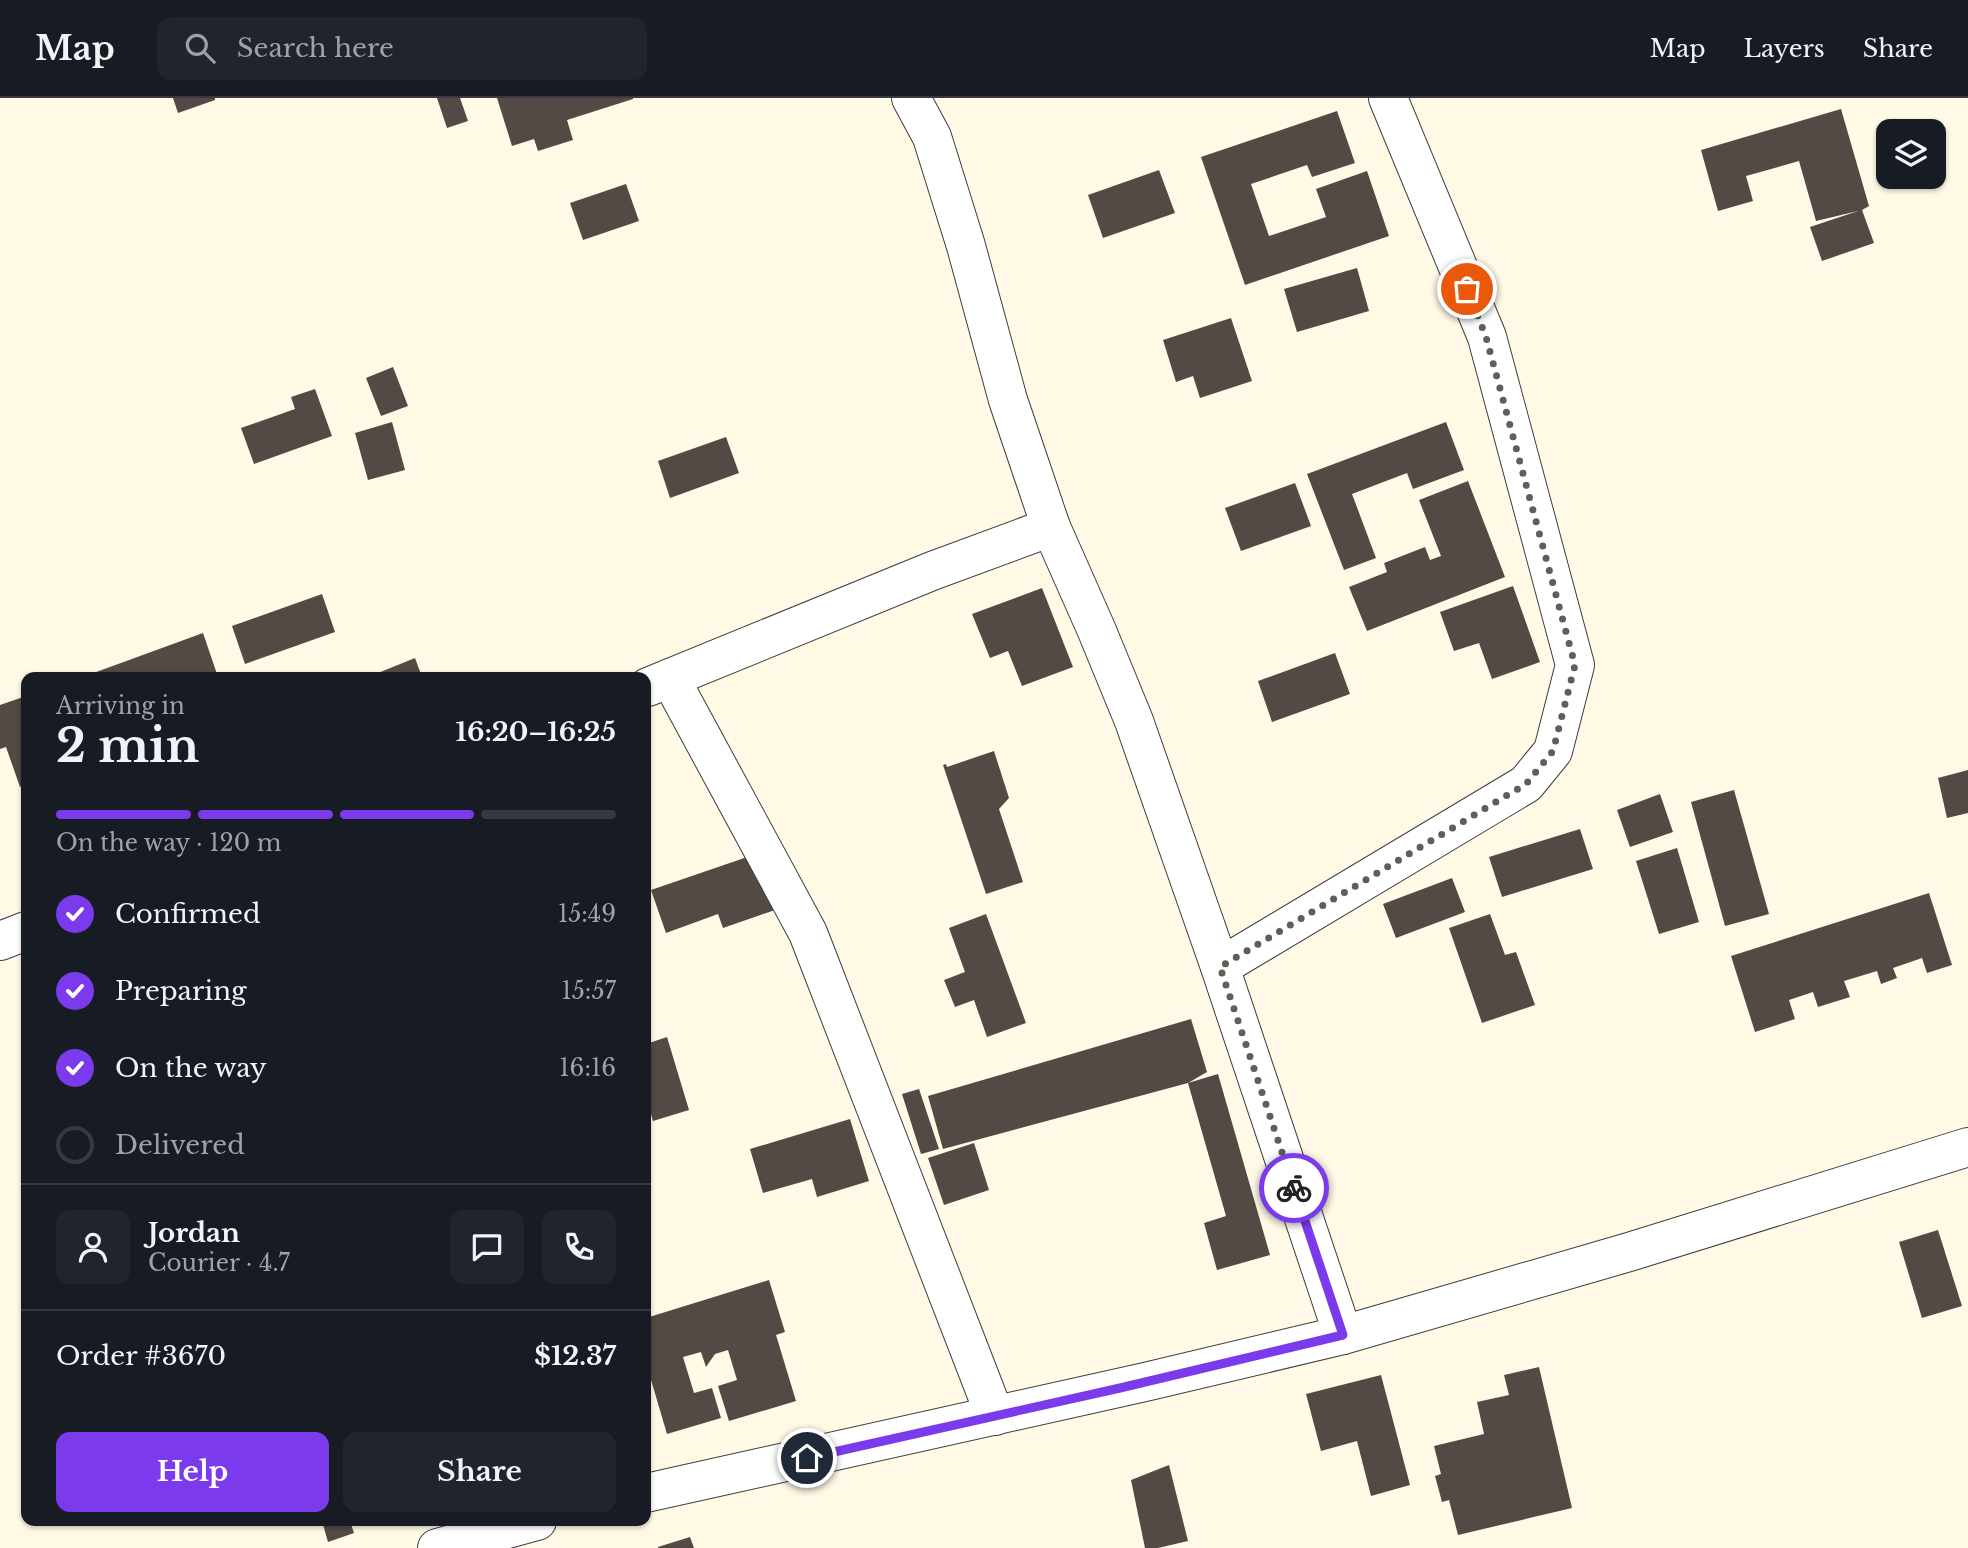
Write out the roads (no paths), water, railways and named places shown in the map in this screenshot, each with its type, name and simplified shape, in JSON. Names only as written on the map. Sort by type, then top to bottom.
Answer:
[{"type":"street","points":[[911,98],[932,137],[1009,400],[1051,527],[1134,721],[1220,967],[1343,1335]]},
{"type":"street","points":[[1220,967],[1526,784],[1553,751],[1575,665],[1486,337],[1388,98]]},
{"type":"street","points":[[995,1416],[807,933],[658,683],[932,571],[1051,527]]},
{"type":"street","points":[[0,941],[21,932]]},
{"type":"street","points":[[651,1492],[1343,1335],[1629,1252],[1968,1147]]},
{"type":"street","points":[[437,1548],[518,1526]]}]
